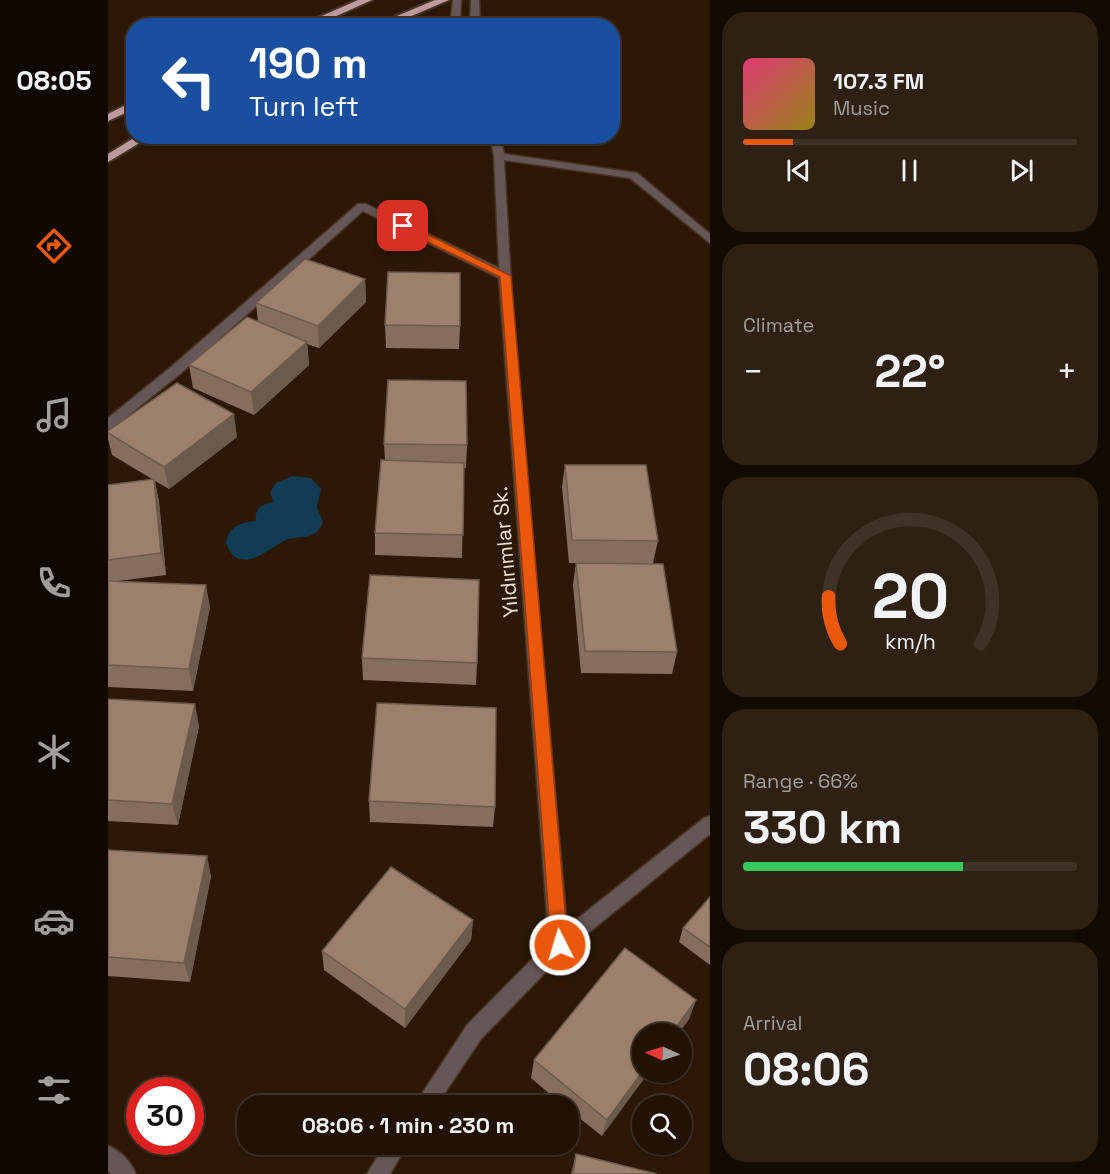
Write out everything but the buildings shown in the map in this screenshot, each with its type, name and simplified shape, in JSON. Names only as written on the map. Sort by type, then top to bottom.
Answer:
[{"type":"highway","points":[[323,18],[367,0]]},
{"type":"highway","points":[[398,18],[444,0]]},
{"type":"highway","points":[[108,118],[126,108]]},
{"type":"highway","points":[[108,159],[133,144]]},
{"type":"street","points":[[456,18],[457,0]]},
{"type":"street","points":[[474,18],[475,0]]},
{"type":"street","points":[[492,144],[499,156],[633,175],[710,240]]},
{"type":"street","name":"Yıldırımlar Sk.","points":[[497,144],[560,945]]},
{"type":"street","points":[[108,425],[176,370],[362,206],[506,276]]},
{"type":"street","points":[[431,1095],[474,1032],[560,945],[710,823]]},
{"type":"street","points":[[378,1174],[391,1155]]},
{"type":"street","points":[[108,1156],[125,1174]]},
{"type":"water","points":[[292,476],[311,478],[321,489],[317,507],[323,522],[320,528],[313,534],[288,539],[257,557],[239,559],[232,554],[226,543],[229,533],[240,524],[256,521],[256,513],[260,508],[273,502],[270,492],[276,483]]},
{"type":"route","points":[[403,226],[506,276],[508,335],[560,945]]}]
